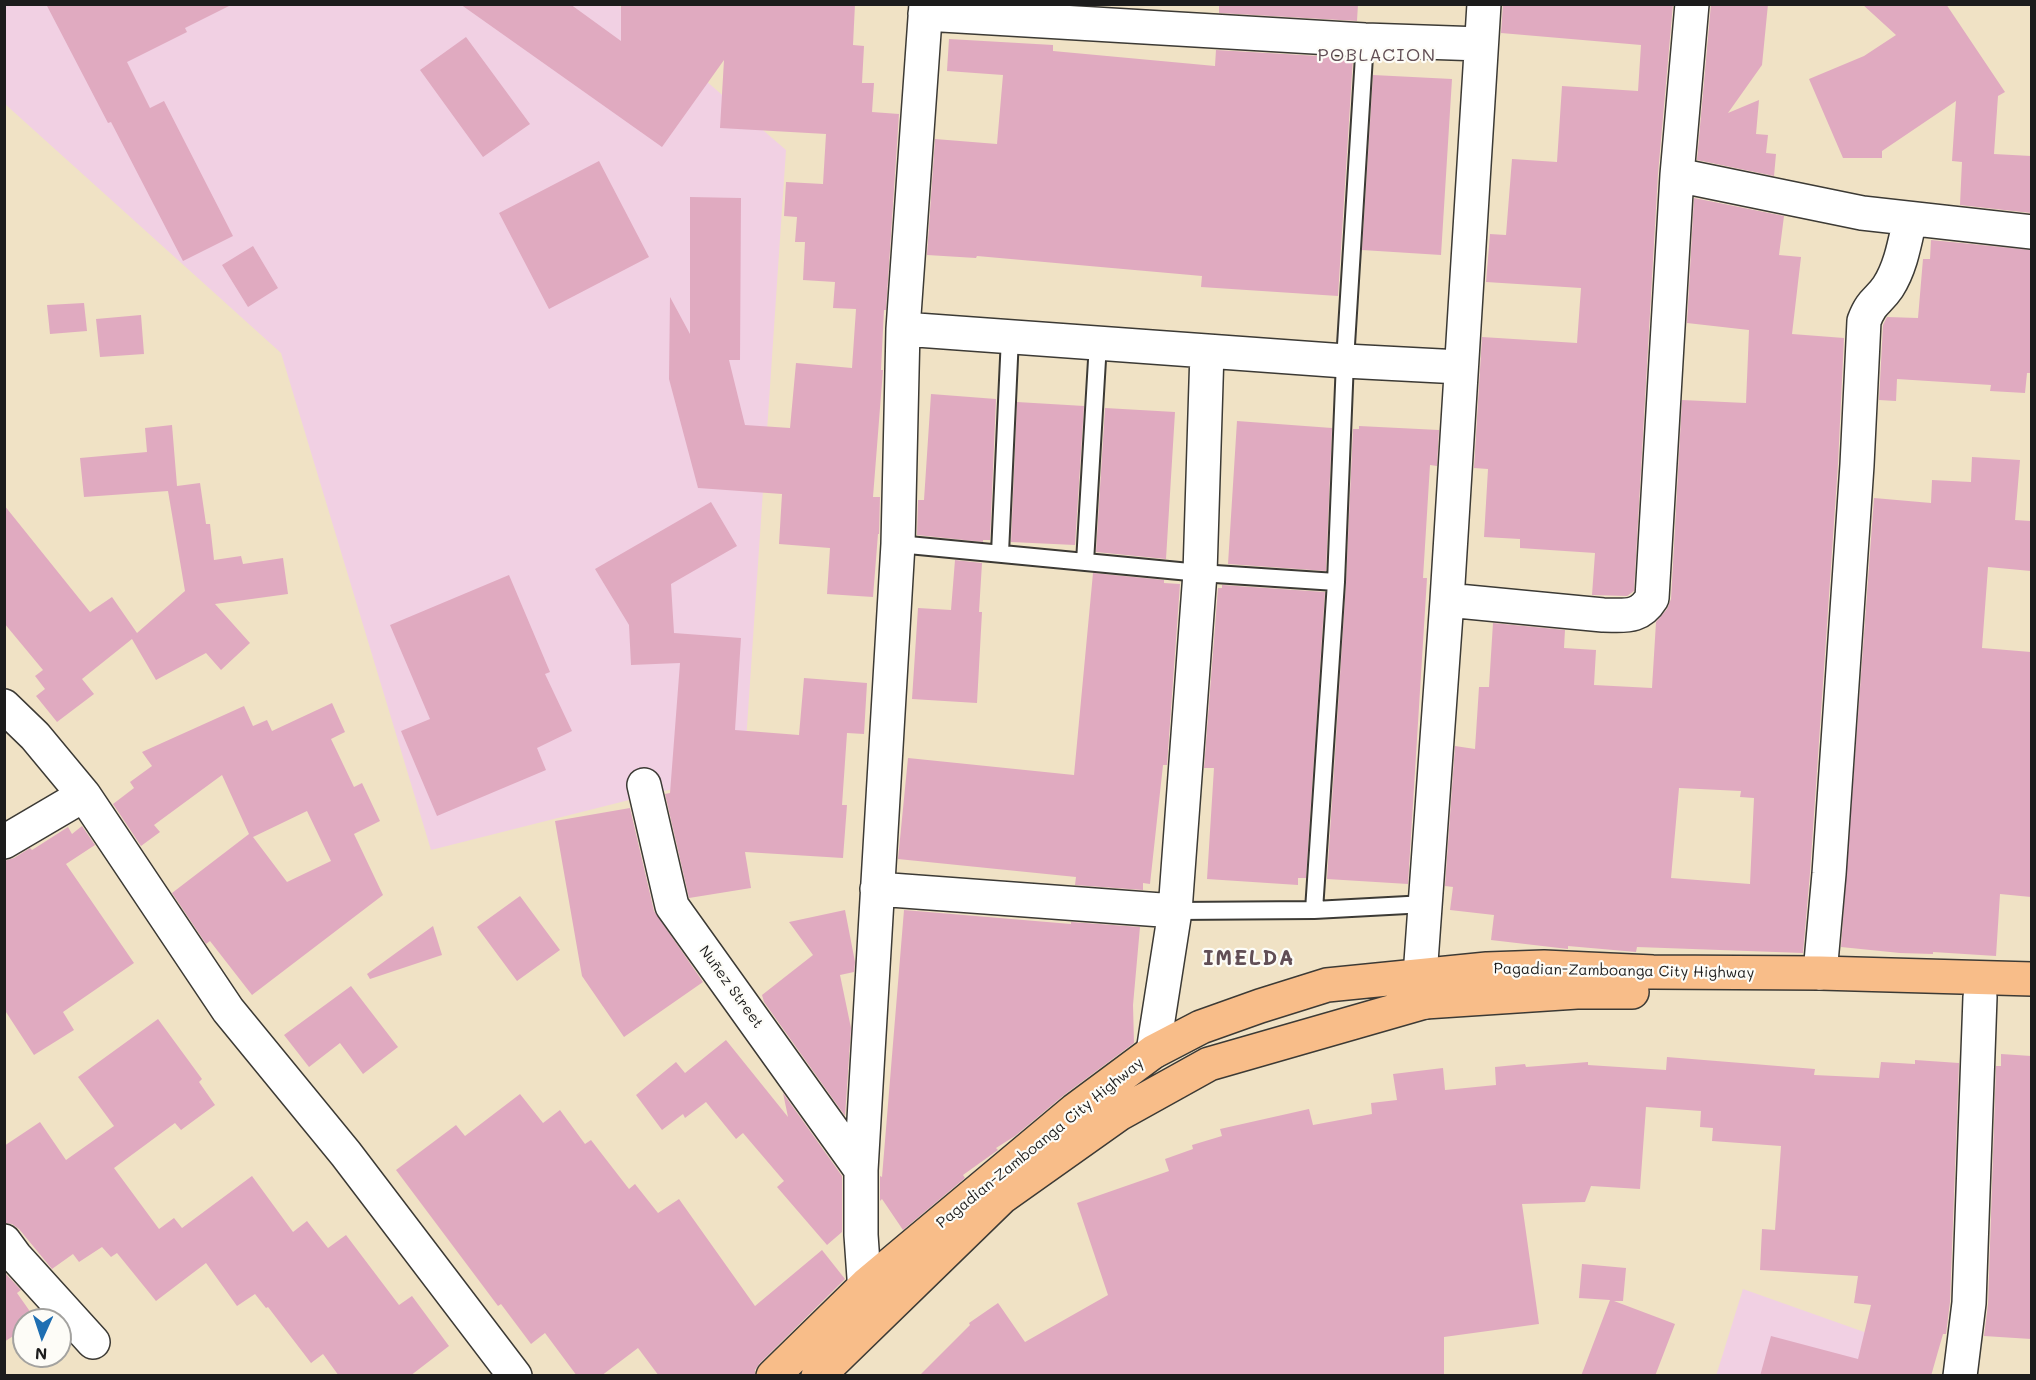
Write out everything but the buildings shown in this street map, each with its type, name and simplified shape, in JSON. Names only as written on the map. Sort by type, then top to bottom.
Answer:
[{"type":"highway","name":"Pagadian-Zamboanga City Highway","points":[[818,1376],[1002,1197],[1119,1114],[1209,1064],[1422,989],[1486,969],[1544,966],[1653,972],[1820,972],[2031,979]]},
{"type":"highway","name":"Pagadian-Zamboanga City Highway","points":[[773,1376],[866,1285],[1075,1110],[1153,1052],[1201,1027],[1327,985],[1577,992],[2031,998]]},
{"type":"street","points":[[1422,989],[1484,4]]},
{"type":"street","points":[[1447,600],[1603,615],[1628,615],[1640,612],[1652,598],[1677,175],[1692,4]]},
{"type":"street","points":[[879,1316],[864,1278],[861,1235],[861,1170],[898,544],[903,329],[925,9],[1365,40],[1481,44]]},
{"type":"street","points":[[1677,175],[1862,213],[2031,232]]},
{"type":"street","points":[[1820,972],[1859,441],[1864,321],[1870,306],[1887,288],[1896,271],[1908,218]]},
{"type":"street","points":[[903,329],[1345,361],[1460,367]]},
{"type":"street","points":[[1153,1052],[1175,911],[1200,573],[1207,351]]},
{"type":"street","points":[[4,706],[35,736],[84,795],[228,1010],[346,1154],[515,1376]]},
{"type":"street","name":"Nuñez Street","points":[[644,785],[672,906],[861,1170]]},
{"type":"street","points":[[4,842],[84,795]]},
{"type":"street","points":[[877,889],[1175,911]]},
{"type":"street","points":[[1960,1376],[1969,1303],[1980,997]]},
{"type":"street","points":[[4,1240],[15,1256],[93,1342]]},
{"type":"lane","points":[[1314,909],[1336,582],[1345,361],[1365,40]]},
{"type":"lane","points":[[1000,553],[1010,337]]},
{"type":"lane","points":[[1085,562],[1098,343]]},
{"type":"lane","points":[[898,544],[1200,573],[1336,582]]},
{"type":"lane","points":[[1175,911],[1314,909],[1426,904]]},
{"type":"shaded area","points":[[5,5],[618,5],[786,150],[744,771],[431,850],[281,353],[5,104]]},
{"type":"shaded area","points":[[1743,1289],[1929,1355],[1923,1375],[1716,1376]]},
{"type":"district","name":"POBLACION","points":[[1377,55]]},
{"type":"district","name":"IMELDA","points":[[1249,959]]}]
